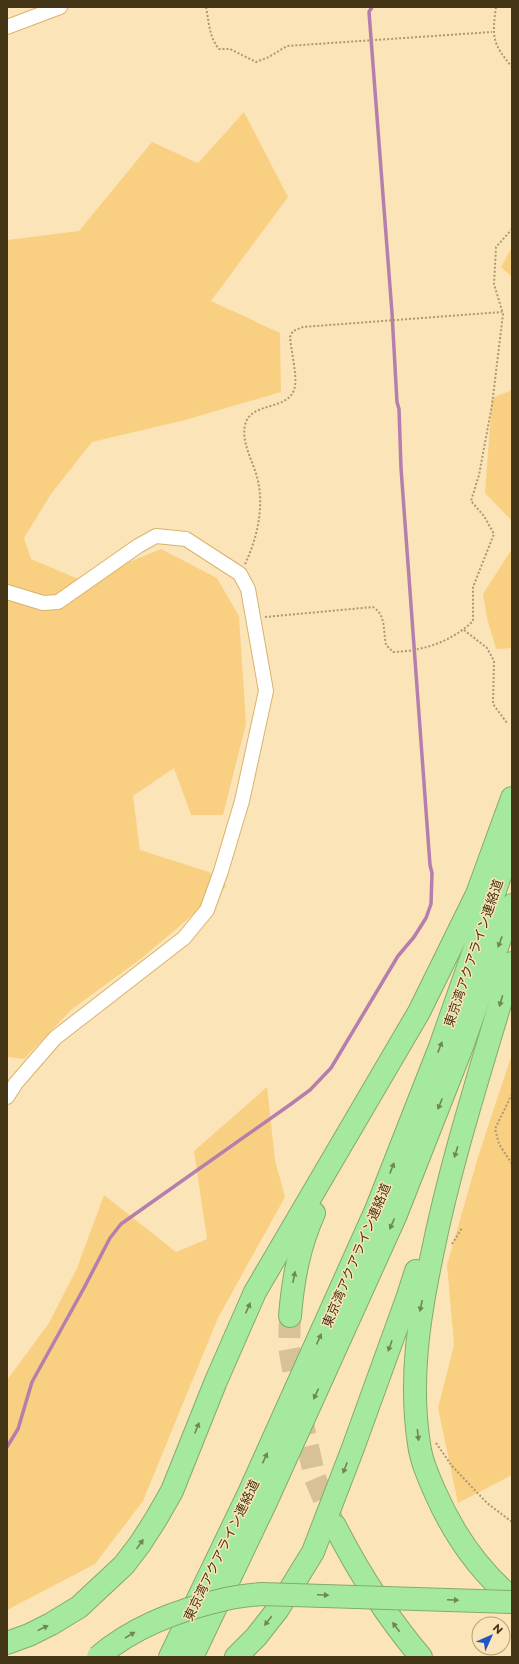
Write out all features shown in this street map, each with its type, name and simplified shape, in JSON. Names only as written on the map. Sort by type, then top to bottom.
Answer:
[{"type":"highway","points":[[7,1643],[29,1635],[51,1624],[79,1607],[124,1565],[156,1519],[172,1491],[216,1381],[255,1292],[426,998],[476,894],[512,798]]},
{"type":"highway","name":"東京湾アクアライン連絡道","points":[[170,1657],[249,1493],[376,1210],[440,1047],[512,841]]},
{"type":"highway","name":"東京湾アクアライン連絡道","points":[[192,1657],[266,1502],[395,1217],[460,1052],[512,905]]},
{"type":"highway","points":[[512,963],[449,1178],[420,1313],[414,1384],[419,1445],[426,1471],[441,1505],[457,1535],[472,1557],[491,1579],[512,1598]]},
{"type":"highway","points":[[290,1316],[292,1289],[303,1239],[341,1154],[351,1127]]},
{"type":"highway","points":[[236,1657],[256,1637],[278,1609],[313,1552],[408,1296],[432,1211],[449,1178]]},
{"type":"highway","points":[[335,1526],[372,1591],[394,1624],[421,1657]]},
{"type":"highway","points":[[98,1657],[136,1632],[166,1617],[226,1598],[262,1594],[512,1602]]},
{"type":"street","points":[[7,27],[60,7]]},
{"type":"street","points":[[7,592],[43,603],[58,602],[138,546],[156,536],[186,539],[240,574],[248,589],[266,690],[242,801],[221,871],[207,910],[184,938],[55,1038],[16,1083],[7,1097]]},
{"type":"path","points":[[206,7],[210,34],[214,43],[219,49],[230,50],[256,62],[269,57],[287,46],[492,32]]},
{"type":"path","points":[[496,7],[492,32],[498,50],[512,67]]},
{"type":"path","points":[[254,618],[373,607],[380,611],[384,620],[386,645],[393,652],[406,652],[437,644],[464,630],[473,621],[473,587],[494,534],[484,516],[471,501],[479,475],[492,405],[502,312],[494,284],[496,246],[512,229]]},
{"type":"path","points":[[240,574],[252,550],[257,531],[261,496],[258,480],[247,448],[245,425],[249,417],[257,411],[285,402],[293,394],[296,385],[290,337],[293,331],[303,327],[502,312]]},
{"type":"path","points":[[464,630],[487,648],[494,660],[493,704],[507,723]]},
{"type":"path","points":[[512,1094],[495,1130],[499,1144],[512,1164]]},
{"type":"path","points":[[451,1246],[462,1228]]},
{"type":"path","points":[[436,1442],[452,1466],[486,1503],[512,1522]]},
{"type":"shaded area","points":[[244,112],[288,197],[211,301],[280,333],[281,392],[185,420],[92,442],[51,494],[24,538],[31,559],[83,581],[161,549],[217,578],[239,616],[246,724],[223,815],[191,815],[174,768],[133,796],[140,850],[209,872],[227,886],[143,957],[71,1010],[24,1059],[7,1057],[7,240],[79,231],[152,142],[198,163]]},
{"type":"shaded area","points":[[512,247],[512,277],[501,267]]},
{"type":"shaded area","points":[[512,390],[512,521],[485,493],[492,398]]},
{"type":"shaded area","points":[[512,549],[512,648],[496,649],[487,618],[483,594]]},
{"type":"shaded area","points":[[512,1054],[512,1475],[458,1503],[438,1408],[454,1345],[447,1265],[478,1157]]},
{"type":"shaded area","points":[[267,1087],[275,1160],[285,1197],[218,1318],[143,1501],[95,1564],[7,1610],[7,1380],[49,1323],[77,1268],[104,1195],[176,1252],[207,1239],[194,1151]]},
{"type":"waterway","points":[[7,1447],[18,1429],[32,1382],[110,1238],[121,1224],[310,1090],[331,1068],[398,956],[414,937],[426,918],[431,904],[432,873],[430,865],[401,468],[399,409],[397,402],[392,313],[369,12],[372,7]]},
{"type":"tunnel","points":[[290,1316],[289,1347],[304,1429],[315,1478],[334,1523]]}]
